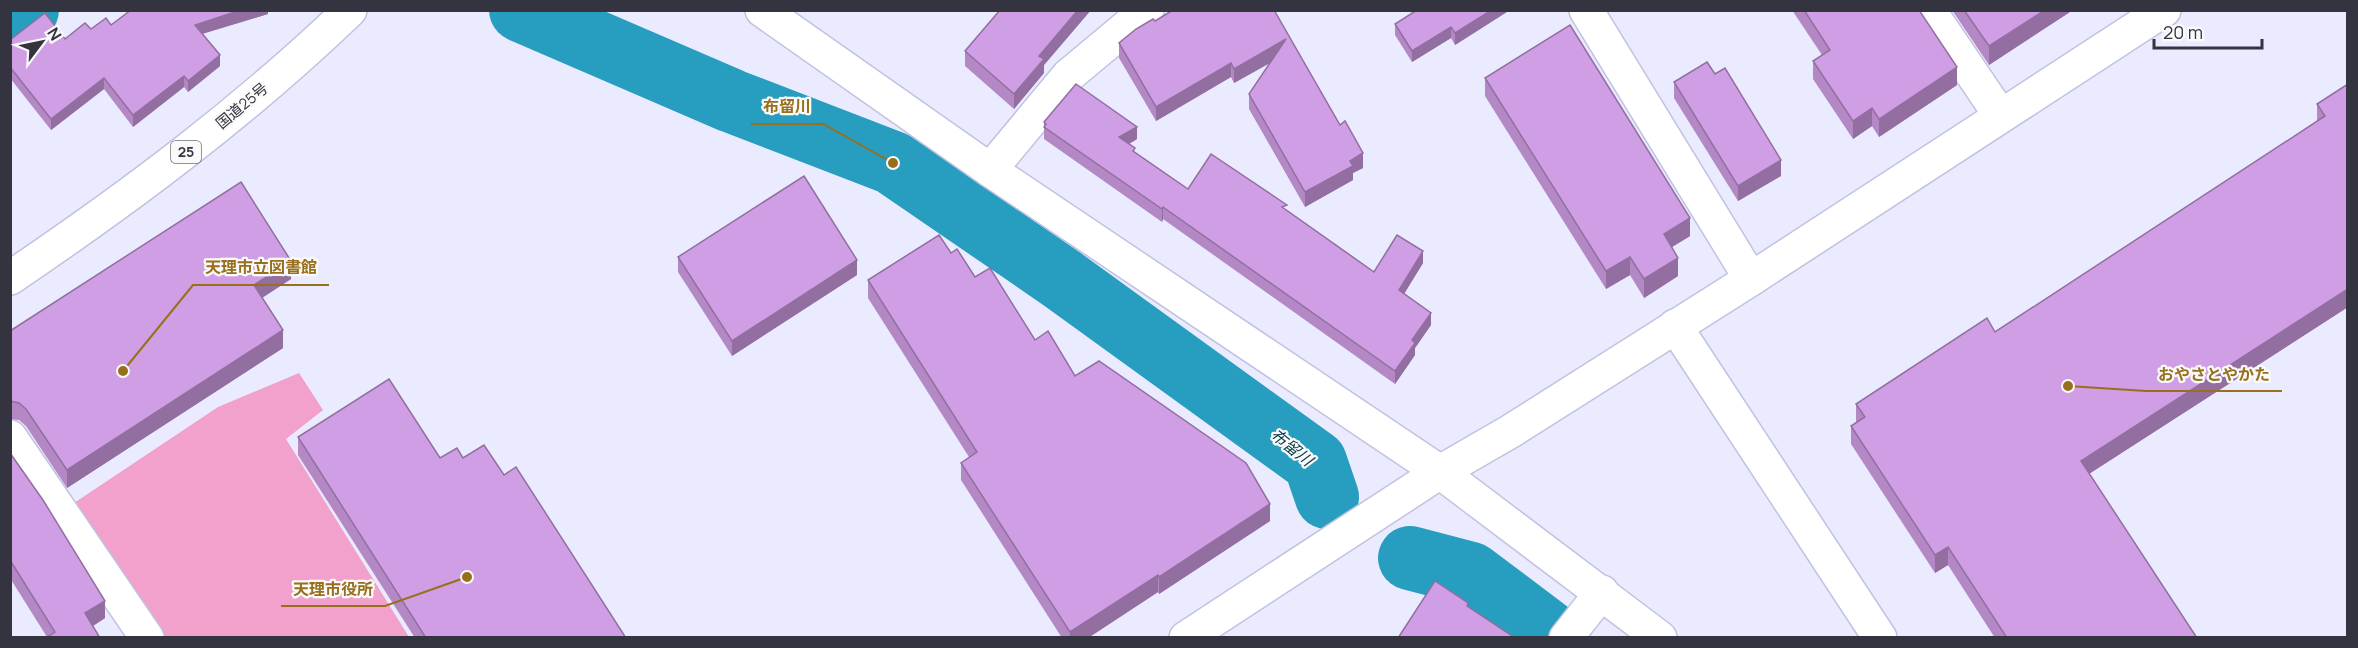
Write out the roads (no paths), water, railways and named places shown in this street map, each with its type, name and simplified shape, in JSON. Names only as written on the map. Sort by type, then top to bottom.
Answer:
[{"type":"main road","name":"国道25号","points":[[10,278],[82,230],[174,162],[305,52],[350,10]]},
{"type":"main road","points":[[762,10],[990,170],[1440,472],[1660,638]]},
{"type":"main road","points":[[990,170],[1068,76],[1147,10]]},
{"type":"main road","points":[[1586,10],[1751,279]]},
{"type":"main road","points":[[1929,10],[2000,116]]},
{"type":"main road","points":[[1186,638],[1440,472],[1511,431],[1751,279],[2164,10]]},
{"type":"main road","points":[[1675,326],[1880,638]]},
{"type":"main road","points":[[10,437],[147,638]]},
{"type":"main road","points":[[1570,631],[1602,592]]},
{"type":"waterway","name":"布留川","points":[[22,10],[27,10]]},
{"type":"waterway","name":"布留川","points":[[521,10],[732,101],[893,163],[1062,279],[1315,462],[1327,497]]},
{"type":"waterway","name":"布留川","points":[[1410,558],[1471,574],[1556,638]]},
{"type":"place","name":"布留川","points":[[893,163]]},
{"type":"place","name":"天理市立図書館","points":[[123,371]]},
{"type":"place","name":"おやさとやかた","points":[[2068,386]]},
{"type":"place","name":"天理市役所","points":[[467,577]]}]
